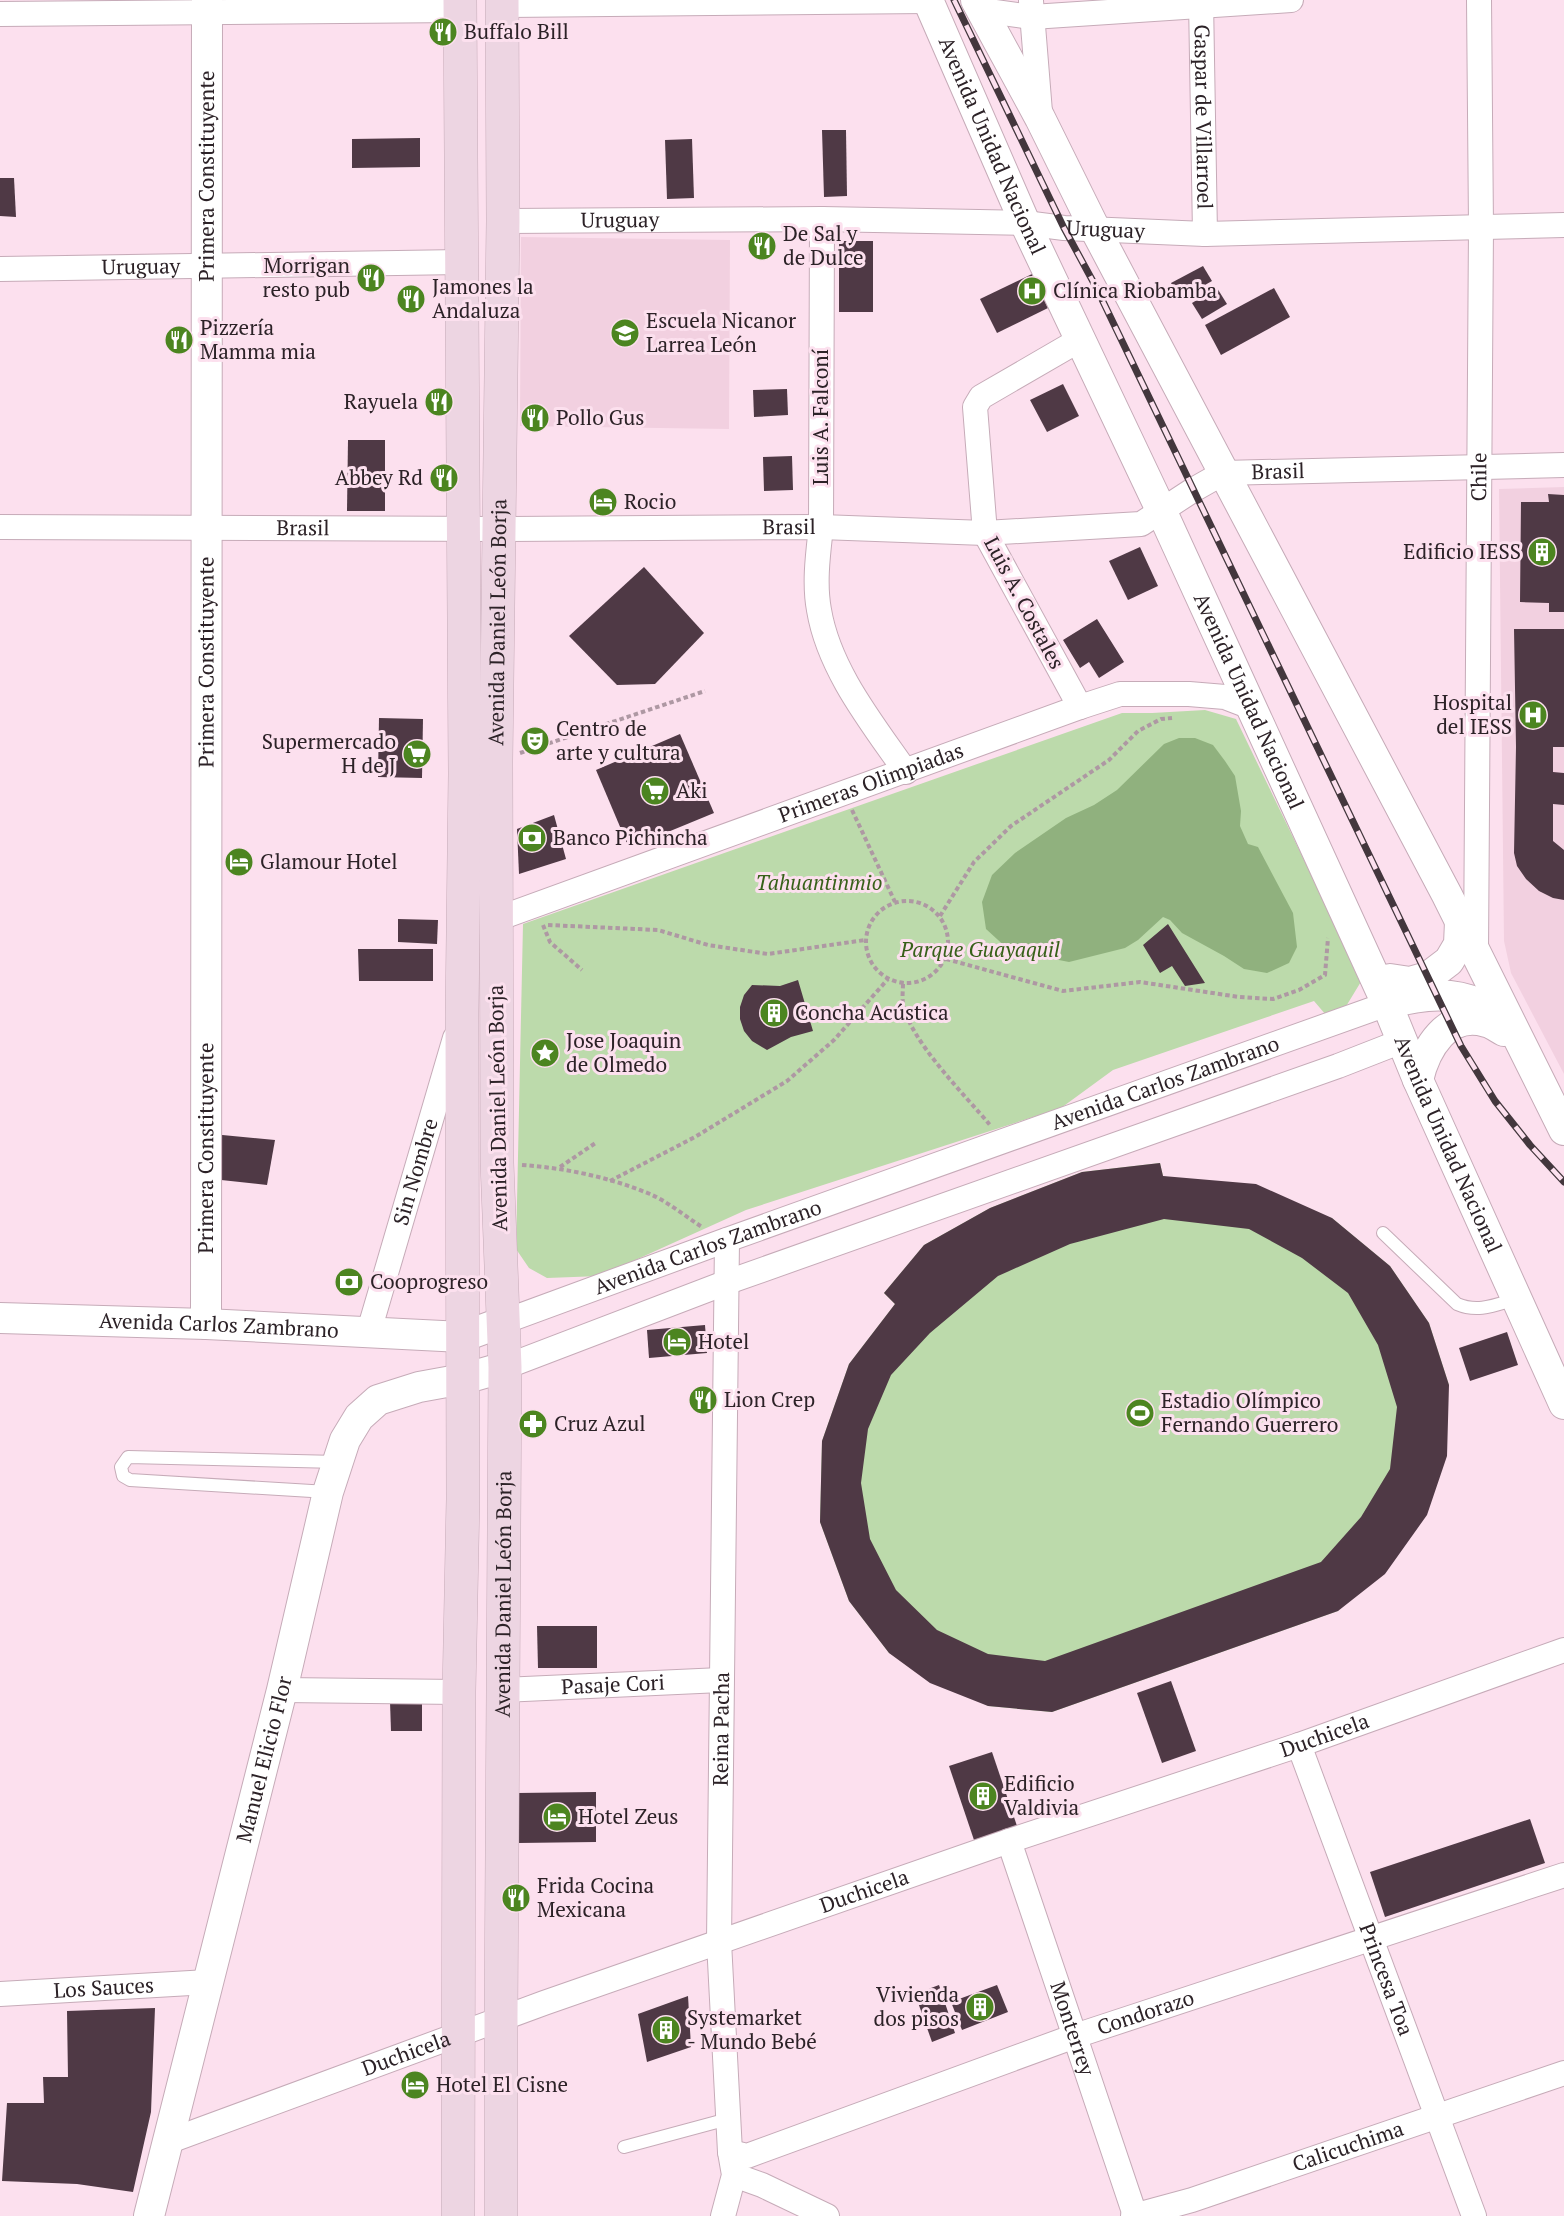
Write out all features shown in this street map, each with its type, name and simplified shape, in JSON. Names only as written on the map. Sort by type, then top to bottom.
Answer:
[{"type":"main road","name":"Avenida Daniel León Borja","points":[[501,2216],[505,1367],[497,1163],[496,761],[503,221],[502,3]]},
{"type":"main road","name":"Avenida Daniel León Borja","points":[[458,2216],[459,1692],[463,1379],[462,1013],[465,774],[460,5]]},
{"type":"street","points":[[502,3],[928,0]]},
{"type":"street","name":"Avenida Unidad Nacional","points":[[928,0],[1025,223],[1162,512],[1387,1004],[1418,1080],[1564,1404]]},
{"type":"street","points":[[978,5],[1031,8],[1291,0]]},
{"type":"street","name":"Chile","points":[[1476,954],[1481,227],[1479,0]]},
{"type":"street","name":"Gaspar de Villarroel","points":[[1201,3],[1205,234]]},
{"type":"street","points":[[0,14],[207,6],[460,5]]},
{"type":"street","points":[[978,5],[1040,118],[1095,229],[1460,922],[1564,1130]]},
{"type":"street","name":"Primera Constituyente","points":[[206,1324],[207,6]]},
{"type":"street","points":[[1031,8],[1040,118]]},
{"type":"street","name":"Uruguay","points":[[503,221],[822,219],[1025,223],[1205,234],[1564,225]]},
{"type":"street","name":"Luis A. Falconí","points":[[822,219],[821,527],[817,566],[819,609],[829,647],[849,686],[906,771]]},
{"type":"street","name":"Uruguay","points":[[0,269],[461,262]]},
{"type":"street","name":"Luis A. Costales","points":[[1080,707],[985,533],[975,407],[981,397],[1081,339]]},
{"type":"street","name":"Brasil","points":[[0,526],[463,529],[821,527],[985,533],[1141,524],[1223,473],[1564,465]]},
{"type":"street","name":"Primeras Olimpiadas","points":[[497,920],[1120,694],[1177,694],[1225,698],[1251,706]]},
{"type":"street","points":[[1370,967],[1389,979],[1410,982],[1428,976],[1449,961],[1459,944],[1460,922]]},
{"type":"street","points":[[1402,1041],[1430,1023],[1454,996],[1476,954]]},
{"type":"street","points":[[1387,1004],[1415,996],[1454,996],[1469,1000],[1490,1011],[1505,1024],[1526,1054]]},
{"type":"street","name":"Avenida Carlos Zambrano","points":[[0,1318],[206,1324],[462,1336],[1387,1004]]},
{"type":"street","name":"Sin Nombre","points":[[369,1331],[462,1013]]},
{"type":"street","points":[[1418,1080],[1429,1048],[1443,1032],[1464,1021],[1486,1021],[1506,1032],[1526,1054]]},
{"type":"street","name":"Avenida Carlos Zambrano","points":[[463,1379],[505,1367],[725,1283],[1338,1066],[1402,1041]]},
{"type":"street","name":"Reina Pacha","points":[[723,2216],[732,2164],[719,1942],[724,1241]]},
{"type":"street","name":"Manuel Elicio Flor","points":[[148,2216],[282,1690],[328,1492],[345,1440],[359,1417],[378,1400],[419,1387],[463,1379]]},
{"type":"street","name":"Duchicela","points":[[167,2142],[501,2018],[1009,1841],[1299,1745],[1564,1650]]},
{"type":"street","name":"Pasaje Cori","points":[[503,1690],[721,1680]]},
{"type":"street","points":[[282,1690],[459,1692]]},
{"type":"street","name":"Princesa Toa","points":[[1299,1745],[1474,2216]]},
{"type":"street","name":"Monterrey","points":[[1009,1841],[1134,2216]]},
{"type":"street","name":"Condorazo","points":[[732,2164],[747,2156],[1075,2036],[1564,1875]]},
{"type":"street","name":"Los Sauces","points":[[0,1994],[208,1982]]},
{"type":"street","name":"Calicuchima","points":[[1134,2216],[1193,2208],[1438,2116],[1564,2073]]},
{"type":"street","points":[[732,2164],[762,2185],[827,2216]]},
{"type":"lane","points":[[1383,1233],[1457,1304],[1479,1309],[1516,1299]]},
{"type":"lane","points":[[328,1492],[130,1480],[123,1476],[121,1467],[128,1457],[338,1462]]},
{"type":"lane","points":[[624,2146],[728,2119]]},
{"type":"path","points":[[496,761],[705,691]]},
{"type":"path","points":[[940,916],[974,862],[1011,826],[1109,760],[1138,730],[1161,719],[1179,717]]},
{"type":"path","points":[[845,794],[895,902]]},
{"type":"path","points":[[912,901],[927,906],[940,916],[947,929],[949,944],[946,958],[936,973],[921,982],[903,984],[888,979],[876,969],[868,956],[866,940],[870,923],[880,910],[895,902],[912,901]]},
{"type":"path","points":[[497,920],[543,925],[568,924],[658,930],[708,945],[768,954],[866,940]]},
{"type":"path","points":[[543,925],[550,942],[582,970]]},
{"type":"path","points":[[946,958],[1063,991],[1140,982],[1227,995],[1273,999],[1299,990],[1325,975],[1328,936]]},
{"type":"path","points":[[610,1181],[695,1137],[787,1081],[834,1040],[888,979]]},
{"type":"path","points":[[903,984],[903,1003],[913,1029],[934,1059],[1003,1142]]},
{"type":"path","points":[[559,1168],[597,1142]]},
{"type":"path","points":[[497,1163],[559,1168],[652,1195],[724,1241]]},
{"type":"shaded area","name":"Escuela Nicanor Larrea León","points":[[521,237],[730,240],[729,429],[520,426]]},
{"type":"shaded area","name":"Hospital del IESS","points":[[1564,487],[1564,1074],[1511,973],[1504,941],[1499,489]]},
{"type":"shaded area","points":[[1179,738],[1195,738],[1213,745],[1235,776],[1241,811],[1240,826],[1248,844],[1258,847],[1293,913],[1297,947],[1289,963],[1267,973],[1244,969],[1182,933],[1170,920],[1163,917],[1138,940],[1125,948],[1069,962],[1009,950],[986,929],[982,902],[992,875],[1015,853],[1066,818],[1094,805],[1117,790],[1164,744]]},
{"type":"green space","name":"Parque Guayaquil","points":[[1205,710],[1236,719],[1362,980],[1345,1008],[1326,1015],[1314,1001],[1113,1070],[1061,1108],[746,1210],[600,1276],[547,1278],[529,1268],[516,1249],[523,924],[1122,713]]},
{"type":"green space","name":"Estadio Olímpico Fernando Guerrero","points":[[1160,1163],[1163,1176],[1332,1218],[1390,1266],[1429,1323],[1449,1385],[1338,1611],[1052,1712],[988,1706],[889,1653],[849,1601],[820,1522],[822,1441],[849,1364],[895,1304],[884,1293],[924,1245],[990,1208],[1082,1172]]},
{"type":"building","points":[[822,130],[846,130],[847,196],[824,197]]},
{"type":"building","points":[[420,138],[420,167],[352,168],[352,139]]},
{"type":"building","points":[[692,139],[694,198],[667,199],[665,140]]},
{"type":"building","points":[[0,178],[14,178],[16,217],[0,216]]},
{"type":"building","name":"De Sal y de Dulce","points":[[753,237],[772,238],[771,256],[753,254]]},
{"type":"building","points":[[839,241],[873,241],[873,312],[839,312]]},
{"type":"building","points":[[1203,266],[1212,281],[1180,299],[1171,283]]},
{"type":"building","points":[[1032,274],[1048,308],[997,333],[980,299]]},
{"type":"building","points":[[1217,288],[1227,304],[1202,319],[1192,303]]},
{"type":"building","points":[[1274,288],[1290,317],[1221,355],[1205,325]]},
{"type":"building","points":[[1063,384],[1079,416],[1047,432],[1030,400]]},
{"type":"building","points":[[787,389],[788,415],[754,417],[753,390]]},
{"type":"building","points":[[348,440],[385,440],[385,511],[347,511]]},
{"type":"building","points":[[792,456],[793,490],[764,491],[763,457]]},
{"type":"building","name":"Edificio IESS","points":[[1548,494],[1564,495],[1564,612],[1549,612],[1549,603],[1520,602],[1521,502],[1549,502]]},
{"type":"building","points":[[1140,547],[1158,586],[1128,600],[1109,561]]},
{"type":"building","points":[[644,567],[704,633],[655,684],[617,685],[569,636]]},
{"type":"building","points":[[1097,619],[1124,662],[1099,678],[1089,662],[1080,668],[1063,640]]},
{"type":"building","points":[[1514,629],[1564,629],[1564,747],[1553,747],[1553,772],[1564,773],[1564,805],[1553,804],[1553,841],[1564,850],[1564,900],[1553,898],[1539,891],[1526,879],[1517,866],[1514,853],[1516,747]]},
{"type":"building","points":[[379,718],[423,719],[422,778],[378,777]]},
{"type":"building","name":"Aki","points":[[680,734],[714,813],[629,848],[596,770]]},
{"type":"building","points":[[554,815],[566,859],[519,874],[517,829]]},
{"type":"building","points":[[398,919],[438,920],[437,944],[398,942]]},
{"type":"building","points":[[1168,924],[1205,983],[1185,986],[1172,966],[1160,973],[1143,945]]},
{"type":"building","points":[[358,949],[433,949],[433,981],[359,981]]},
{"type":"building","name":"Concha Acústica","points":[[798,980],[813,1031],[791,1037],[767,1050],[752,1041],[744,1031],[740,1019],[740,1007],[744,995],[752,985],[780,986]]},
{"type":"building","points":[[212,1134],[275,1140],[267,1185],[212,1179]]},
{"type":"building","points":[[1160,1163],[1163,1176],[1256,1184],[1332,1218],[1390,1266],[1429,1323],[1449,1385],[1447,1456],[1427,1515],[1385,1574],[1338,1611],[1052,1712],[988,1706],[930,1683],[889,1653],[849,1601],[820,1522],[822,1441],[849,1364],[895,1304],[884,1293],[924,1245],[990,1208],[1082,1172]],"holes":[[[1164,1219],[1249,1229],[1302,1258],[1348,1293],[1378,1345],[1397,1407],[1390,1469],[1361,1517],[1321,1562],[1045,1661],[988,1654],[937,1630],[896,1590],[870,1539],[861,1483],[868,1429],[891,1375],[930,1333],[998,1276],[1070,1244]]]},
{"type":"building","name":"Hotel","points":[[705,1325],[707,1353],[649,1358],[647,1330]]},
{"type":"building","points":[[1507,1332],[1518,1365],[1470,1381],[1459,1348]]},
{"type":"building","points":[[537,1626],[597,1626],[597,1668],[538,1668]]},
{"type":"building","points":[[1171,1681],[1196,1751],[1162,1763],[1137,1693]]},
{"type":"building","points":[[390,1702],[422,1703],[422,1731],[391,1731]]},
{"type":"building","name":"Edificio Valdivia","points":[[992,1752],[1017,1826],[974,1840],[949,1766]]},
{"type":"building","name":"Hotel Zeus","points":[[596,1792],[596,1842],[518,1843],[517,1793]]},
{"type":"building","points":[[1530,1819],[1545,1863],[1385,1917],[1370,1872]]},
{"type":"building","name":"Vivienda dos pisos","points":[[939,1985],[955,2033],[932,2042],[915,1994]]},
{"type":"building","name":"Vivienda dos pisos","points":[[997,1985],[1008,2012],[962,2030],[951,2002]]},
{"type":"building","name":"Systemarket - Mundo Bebé","points":[[688,1996],[691,2047],[647,2062],[638,2014]]},
{"type":"building","points":[[155,2008],[151,2112],[133,2192],[77,2184],[2,2181],[7,2103],[44,2103],[43,2077],[68,2077],[67,2011]]},
{"type":"railway","points":[[954,0],[1064,228],[1096,287],[1461,1046],[1495,1101],[1530,1145],[1564,1182]]},
{"type":"place","name":"Buffalo Bill","points":[[443,32]]},
{"type":"place","name":"De Sal y de Dulce","points":[[762,246]]},
{"type":"place","name":"Morrigan resto pub","points":[[371,278]]},
{"type":"place","name":"Clínica Riobamba","points":[[1032,291]]},
{"type":"place","name":"Jamones la Andaluza","points":[[411,299]]},
{"type":"place","name":"Escuela Nicanor Larrea León","points":[[625,333]]},
{"type":"place","name":"Pizzería Mamma mia","points":[[179,340]]},
{"type":"place","name":"Rayuela","points":[[439,402]]},
{"type":"place","name":"Pollo Gus","points":[[535,418]]},
{"type":"place","name":"Abbey Rd","points":[[444,478]]},
{"type":"place","name":"Rocio","points":[[603,502]]},
{"type":"place","name":"Edificio IESS","points":[[1542,552]]},
{"type":"place","name":"Hospital del IESS","points":[[1533,715]]},
{"type":"place","name":"Centro de arte y cultura","points":[[535,741]]},
{"type":"place","name":"Supermercado H de J","points":[[417,754]]},
{"type":"place","name":"Aki","points":[[655,791]]},
{"type":"place","name":"Banco Pichincha","points":[[532,838]]},
{"type":"place","name":"Glamour Hotel","points":[[239,862]]},
{"type":"place","name":"Concha Acústica","points":[[774,1013]]},
{"type":"place","name":"Jose Joaquin de Olmedo","points":[[545,1053]]},
{"type":"place","name":"Cooprogreso","points":[[349,1282]]},
{"type":"place","name":"Hotel","points":[[677,1342]]},
{"type":"place","name":"Lion Crep","points":[[703,1400]]},
{"type":"place","name":"Estadio Olímpico Fernando Guerrero","points":[[1140,1413]]},
{"type":"place","name":"Cruz Azul","points":[[533,1424]]},
{"type":"place","name":"Edificio Valdivia","points":[[983,1796]]},
{"type":"place","name":"Hotel Zeus","points":[[557,1817]]},
{"type":"place","name":"Frida Cocina Mexicana","points":[[516,1898]]},
{"type":"place","name":"Vivienda dos pisos","points":[[980,2007]]},
{"type":"place","name":"Systemarket - Mundo Bebé","points":[[666,2030]]},
{"type":"place","name":"Hotel El Cisne","points":[[415,2085]]},
{"type":"park label","name":"Tahuantinmio","points":[[819,883]]}]
